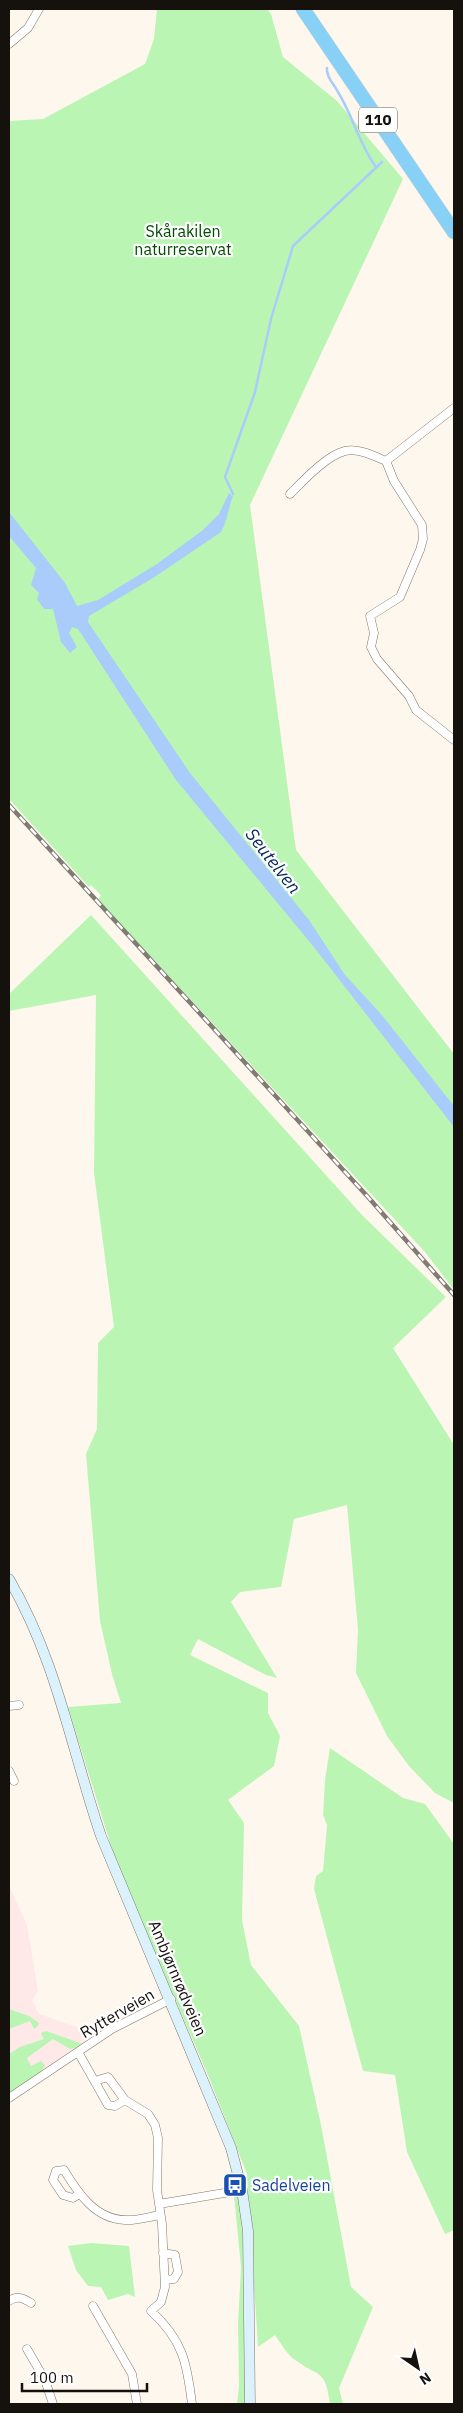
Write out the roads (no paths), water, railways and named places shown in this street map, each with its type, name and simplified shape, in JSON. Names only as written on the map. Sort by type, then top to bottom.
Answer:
[{"type":"highway","name":"110","points":[[303,9],[454,232]]},
{"type":"street","points":[[9,44],[28,28],[38,9]]},
{"type":"street","points":[[386,461],[454,408]]},
{"type":"street","points":[[290,494],[323,464],[346,451],[362,452],[386,461],[394,482],[422,525],[423,539],[400,597],[370,616],[374,633],[371,648],[377,659],[409,696],[416,710],[454,740]]},
{"type":"street","name":"Ambjørnrødveien","points":[[9,1579],[48,1659],[85,1789],[102,1836],[221,2119],[231,2148],[242,2190],[248,2231],[250,2272],[250,2404]]},
{"type":"street","points":[[9,1706],[19,1705]]},
{"type":"street","points":[[9,1771],[14,1781]]},
{"type":"street","name":"Rytterveien","points":[[9,2098],[112,2030],[171,1999]]},
{"type":"street","name":"Rytterveien","points":[[78,2052],[110,2106],[115,2106],[125,2100]]},
{"type":"street","points":[[95,2082],[108,2077],[125,2100],[142,2108],[155,2125],[159,2148],[156,2190],[165,2280],[163,2298],[151,2311],[172,2333],[182,2349],[187,2366],[192,2404]]},
{"type":"street","points":[[158,2204],[242,2190]]},
{"type":"street","points":[[78,2194],[93,2208],[117,2219],[133,2220],[160,2215]]},
{"type":"street","points":[[163,2253],[175,2255],[178,2272],[176,2278],[165,2280]]},
{"type":"street","points":[[9,2301],[14,2298],[24,2298],[31,2303]]},
{"type":"street","points":[[93,2306],[132,2374],[137,2404]]},
{"type":"street","points":[[27,2349],[45,2380],[53,2404]]},
{"type":"water","points":[[229,493],[233,496],[221,532],[153,578],[89,616],[88,622],[190,773],[309,920],[345,975],[381,1014],[454,1106],[454,1127],[313,946],[176,780],[78,629],[72,627],[69,633],[77,647],[70,653],[61,642],[53,609],[44,609],[37,599],[39,593],[31,585],[36,568],[9,536],[9,512],[65,583],[77,606],[98,600],[157,564],[203,530],[219,514]]},
{"type":"waterway","points":[[327,68],[329,77],[376,167]]},
{"type":"waterway","points":[[233,494],[225,477],[255,392],[271,319],[293,246],[382,162]]},
{"type":"railway","points":[[9,805],[368,1197],[454,1295]]},
{"type":"place","name":"Sadelveien","points":[[235,2185]]},
{"type":"park label","name":"Skårakilen naturreservat","points":[[183,240]]},
{"type":"water label","name":"Seutelven","points":[[273,861]]}]
